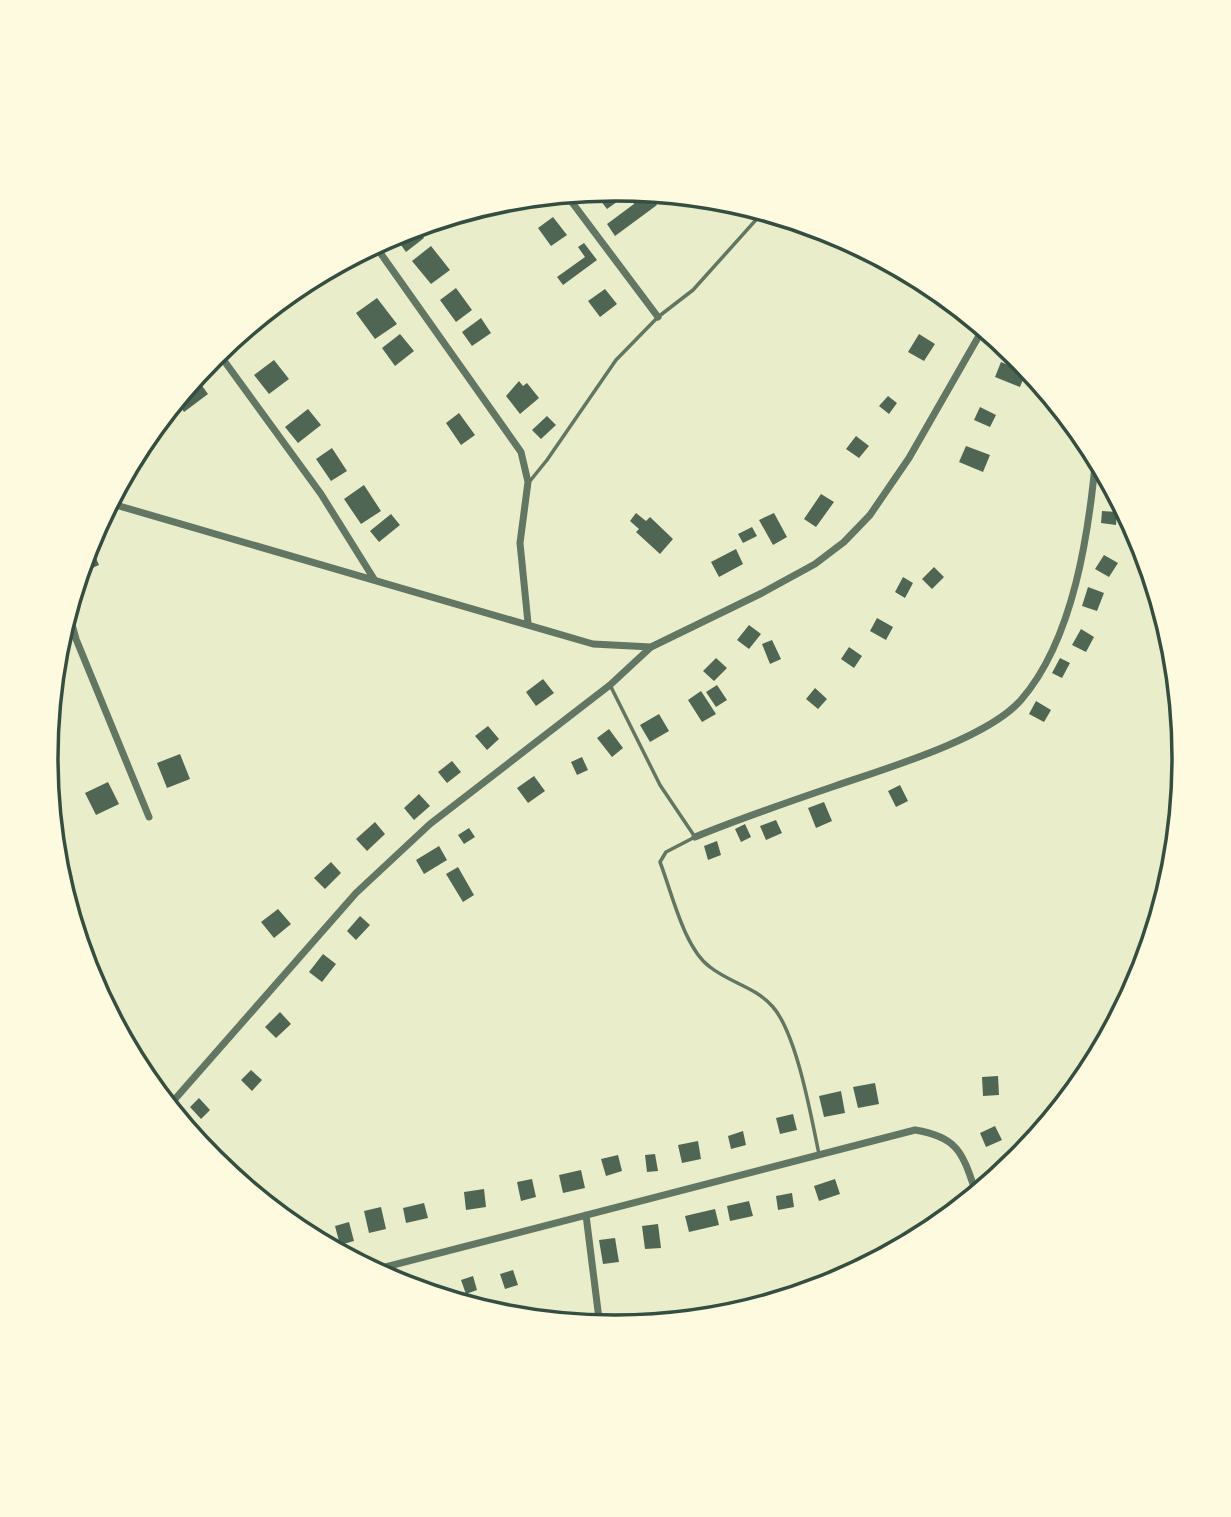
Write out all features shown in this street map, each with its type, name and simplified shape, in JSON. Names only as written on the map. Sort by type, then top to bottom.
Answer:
[{"type":"street","points":[[572,203],[658,317]]},
{"type":"street","points":[[380,253],[521,452],[528,482],[520,543],[528,623]]},
{"type":"street","points":[[174,1100],[356,893],[430,824],[610,685],[651,647],[704,623],[815,564],[844,542],[870,515],[909,458],[979,336]]},
{"type":"street","points":[[224,361],[321,494],[375,579]]},
{"type":"street","points":[[695,836],[932,752],[981,728],[1020,701],[1044,665],[1063,623],[1088,518],[1094,472]]},
{"type":"street","points":[[118,506],[593,644],[651,647]]},
{"type":"street","points":[[74,626],[149,817]]},
{"type":"street","points":[[386,1267],[915,1130],[939,1133],[955,1143],[967,1165],[974,1186]]},
{"type":"street","points":[[586,1215],[599,1316]]},
{"type":"lane","points":[[528,482],[547,460],[616,360],[658,317],[693,290],[757,219]]},
{"type":"lane","points":[[610,685],[660,785],[695,836],[666,852],[660,862],[695,952],[708,966],[760,995],[774,1008],[787,1028],[819,1154]]},
{"type":"building","points":[[601,201],[618,201],[607,209]]},
{"type":"building","points":[[633,201],[654,202],[657,205],[615,236],[607,224],[634,204]]},
{"type":"building","points":[[553,217],[567,235],[551,246],[538,228]]},
{"type":"building","points":[[422,235],[424,238],[406,252],[400,244]]},
{"type":"building","points":[[584,243],[597,260],[563,285],[557,277],[585,257],[578,247]]},
{"type":"building","points":[[431,246],[450,270],[431,284],[412,261]]},
{"type":"building","points":[[456,288],[472,310],[456,322],[440,300]]},
{"type":"building","points":[[605,289],[617,304],[600,317],[588,301]]},
{"type":"building","points":[[377,298],[397,324],[375,339],[356,313]]},
{"type":"building","points":[[481,318],[491,333],[472,346],[462,332]]},
{"type":"building","points":[[400,334],[414,351],[395,366],[382,348]]},
{"type":"building","points":[[919,334],[935,344],[924,361],[908,352]]},
{"type":"building","points":[[274,360],[289,379],[269,394],[254,375]]},
{"type":"building","points":[[1001,362],[1012,367],[1023,378],[1020,387],[995,377]]},
{"type":"building","points":[[519,381],[523,386],[527,383],[539,398],[520,414],[506,396]]},
{"type":"building","points":[[202,385],[208,394],[184,412],[182,408]]},
{"type":"building","points":[[888,396],[897,403],[889,414],[879,406]]},
{"type":"building","points":[[980,407],[996,415],[990,427],[974,420]]},
{"type":"building","points":[[308,409],[321,425],[298,443],[285,427]]},
{"type":"building","points":[[459,413],[475,435],[461,445],[446,423]]},
{"type":"building","points":[[547,416],[556,425],[541,439],[532,430]]},
{"type":"building","points":[[856,436],[869,446],[859,458],[846,449]]},
{"type":"building","points":[[966,446],[990,455],[983,472],[959,462]]},
{"type":"building","points":[[332,448],[347,471],[331,481],[316,459]]},
{"type":"building","points":[[364,485],[381,511],[361,524],[344,499]]},
{"type":"building","points":[[821,494],[834,502],[816,527],[804,519]]},
{"type":"building","points":[[1102,511],[1116,512],[1116,525],[1101,523]]},
{"type":"building","points":[[636,513],[646,521],[650,517],[673,539],[660,554],[636,532],[639,529],[630,521]]},
{"type":"building","points":[[774,513],[787,537],[773,545],[759,520]]},
{"type":"building","points":[[391,514],[400,525],[379,542],[370,531]]},
{"type":"building","points":[[752,527],[757,536],[743,543],[738,534]]},
{"type":"building","points":[[736,549],[743,564],[719,577],[711,562]]},
{"type":"building","points":[[1104,555],[1118,563],[1109,577],[1095,569]]},
{"type":"building","points":[[95,557],[99,565],[91,569]]},
{"type":"building","points":[[934,567],[944,577],[932,589],[922,579]]},
{"type":"building","points":[[903,577],[913,583],[905,598],[895,592]]},
{"type":"building","points":[[1088,587],[1104,593],[1097,611],[1082,606]]},
{"type":"building","points":[[877,618],[893,627],[886,640],[870,631]]},
{"type":"building","points":[[749,625],[761,634],[749,649],[737,640]]},
{"type":"building","points":[[1081,629],[1094,637],[1086,652],[1072,645]]},
{"type":"building","points":[[772,640],[781,659],[770,664],[762,644]]},
{"type":"building","points":[[849,647],[862,656],[854,668],[841,659]]},
{"type":"building","points":[[716,658],[727,668],[714,681],[703,671]]},
{"type":"building","points":[[1060,658],[1070,663],[1062,678],[1052,673]]},
{"type":"building","points":[[543,679],[554,693],[536,706],[526,692]]},
{"type":"building","points":[[717,685],[727,700],[716,707],[706,692]]},
{"type":"building","points":[[815,688],[827,699],[818,709],[806,699]]},
{"type":"building","points":[[701,691],[716,714],[702,722],[688,700]]},
{"type":"building","points":[[1036,701],[1051,710],[1044,722],[1029,714]]},
{"type":"building","points":[[659,714],[669,731],[650,742],[640,725]]},
{"type":"building","points":[[488,726],[499,739],[487,750],[475,736]]},
{"type":"building","points":[[609,729],[623,748],[612,757],[597,738]]},
{"type":"building","points":[[180,754],[190,779],[167,788],[157,763]]},
{"type":"building","points":[[582,757],[588,770],[577,775],[571,762]]},
{"type":"building","points":[[452,761],[461,772],[447,783],[438,772]]},
{"type":"building","points":[[534,776],[545,791],[528,803],[517,788]]},
{"type":"building","points":[[108,782],[119,804],[96,815],[85,793]]},
{"type":"building","points":[[900,785],[908,801],[896,807],[888,791]]},
{"type":"building","points":[[419,794],[430,806],[414,820],[404,808]]},
{"type":"building","points":[[824,802],[832,821],[816,828],[808,808]]},
{"type":"building","points":[[776,820],[782,833],[766,840],[760,826]]},
{"type":"building","points":[[375,822],[385,834],[367,851],[356,839]]},
{"type":"building","points":[[745,824],[751,837],[741,842],[735,829]]},
{"type":"building","points":[[469,828],[475,837],[464,844],[458,835]]},
{"type":"building","points":[[717,841],[721,855],[708,860],[704,846]]},
{"type":"building","points":[[439,846],[447,860],[424,874],[416,860]]},
{"type":"building","points":[[331,862],[341,873],[325,889],[314,878]]},
{"type":"building","points":[[458,867],[474,895],[463,902],[446,874]]},
{"type":"building","points":[[278,909],[291,924],[274,938],[261,922]]},
{"type":"building","points":[[360,916],[370,925],[356,940],[347,931]]},
{"type":"building","points":[[323,954],[336,964],[322,982],[309,972]]},
{"type":"building","points":[[280,1012],[291,1024],[276,1038],[265,1027]]},
{"type":"building","points":[[251,1070],[262,1080],[252,1091],[241,1080]]},
{"type":"building","points":[[998,1076],[999,1095],[983,1096],[982,1077]]},
{"type":"building","points":[[875,1083],[879,1104],[858,1108],[853,1087]]},
{"type":"building","points":[[841,1091],[845,1113],[824,1117],[819,1096]]},
{"type":"building","points":[[199,1098],[210,1110],[201,1119],[190,1107]]},
{"type":"building","points":[[793,1114],[797,1130],[780,1134],[776,1118]]},
{"type":"building","points":[[995,1126],[1002,1140],[986,1147],[980,1133]]},
{"type":"building","points":[[743,1131],[746,1145],[731,1149],[728,1136]]},
{"type":"building","points":[[698,1141],[701,1159],[682,1163],[678,1145]]},
{"type":"building","points":[[655,1154],[658,1171],[647,1172],[645,1155]]},
{"type":"building","points":[[618,1155],[622,1171],[606,1176],[601,1159]]},
{"type":"building","points":[[581,1170],[585,1188],[563,1193],[559,1175]]},
{"type":"building","points":[[532,1179],[536,1197],[521,1201],[517,1182]]},
{"type":"building","points":[[835,1179],[840,1194],[819,1201],[814,1186]]},
{"type":"building","points":[[484,1189],[486,1207],[466,1210],[464,1192]]},
{"type":"building","points":[[792,1193],[794,1207],[778,1210],[776,1196]]},
{"type":"building","points":[[749,1201],[753,1216],[730,1221],[727,1206]]},
{"type":"building","points":[[424,1203],[428,1218],[406,1223],[403,1208]]},
{"type":"building","points":[[381,1207],[386,1229],[369,1233],[364,1211]]},
{"type":"building","points":[[715,1209],[719,1225],[689,1232],[685,1216]]},
{"type":"building","points":[[349,1222],[354,1241],[340,1243],[335,1226]]},
{"type":"building","points":[[658,1224],[661,1248],[645,1249],[642,1226]]},
{"type":"building","points":[[615,1238],[619,1262],[603,1264],[599,1240]]},
{"type":"building","points":[[513,1270],[518,1285],[505,1289],[500,1274]]},
{"type":"building","points":[[473,1276],[477,1290],[466,1294],[461,1280]]}]
